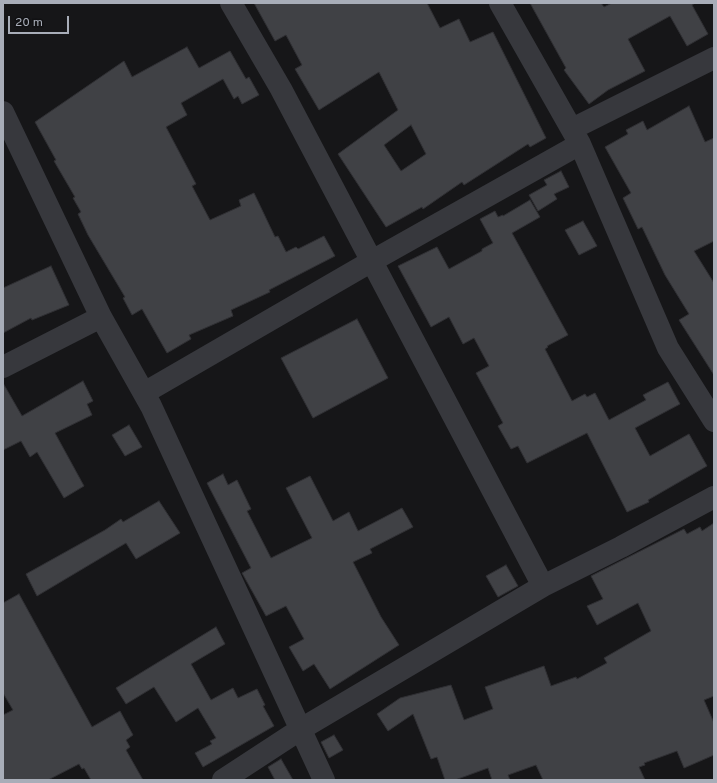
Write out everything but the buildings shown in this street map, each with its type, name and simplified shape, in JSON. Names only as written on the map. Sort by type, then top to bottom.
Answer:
[{"type":"street","points":[[231,3],[281,89],[543,586]]},
{"type":"street","points":[[500,3],[576,137],[668,348],[714,421]]},
{"type":"street","points":[[144,393],[372,261],[576,137],[714,58]]},
{"type":"street","points":[[3,112],[101,317],[144,393],[324,780]]},
{"type":"street","points":[[3,367],[101,317]]},
{"type":"street","points":[[223,780],[301,729],[543,586],[621,547],[714,497]]}]
